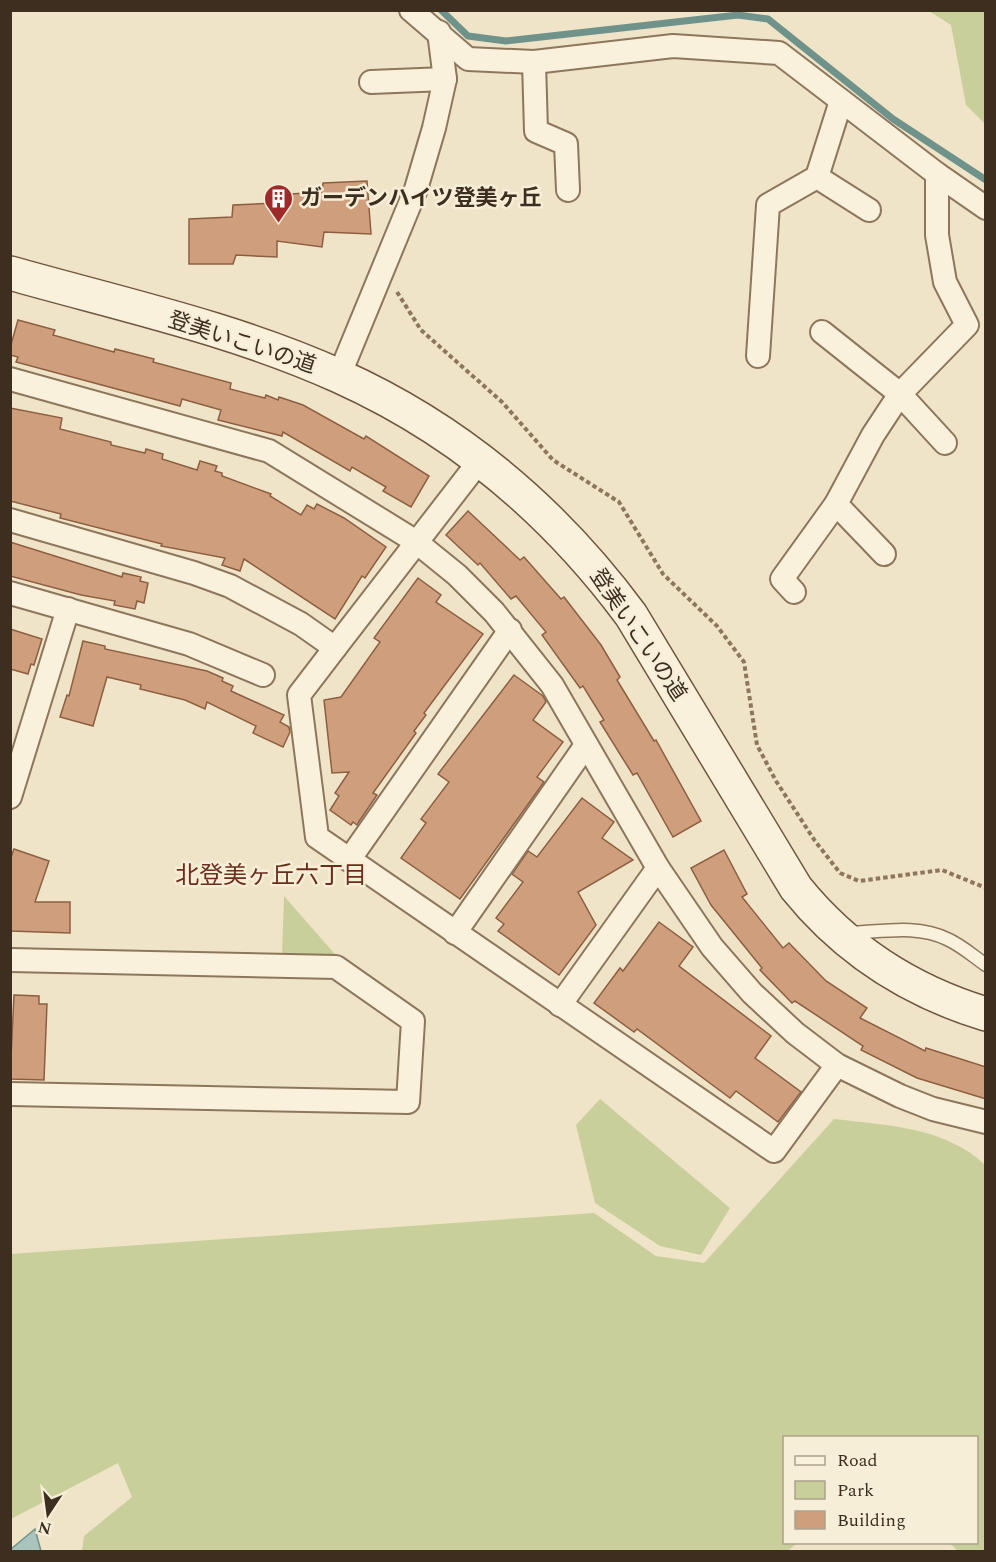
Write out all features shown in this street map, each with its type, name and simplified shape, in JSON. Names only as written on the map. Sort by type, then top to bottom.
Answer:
[{"type":"street","points":[[411,10],[468,59],[534,62],[673,46],[779,52],[936,174],[986,208]]},
{"type":"street","points":[[339,376],[416,189],[445,79],[439,32]]},
{"type":"street","points":[[534,62],[536,131],[566,144],[568,190]]},
{"type":"street","points":[[371,82],[445,79]]},
{"type":"street","points":[[758,356],[768,205],[817,177],[842,101]]},
{"type":"street","points":[[794,592],[782,579],[836,504],[873,435],[900,394],[967,325],[945,282],[937,235],[936,174]]},
{"type":"street","points":[[817,177],[869,210]]},
{"type":"street","name":"登美いこいの道","points":[[10,273],[259,345],[339,376],[402,407],[480,459],[549,518],[610,587],[631,615],[796,888],[839,933],[885,970],[907,984],[986,1014]]},
{"type":"street","points":[[822,332],[900,394],[945,442]]},
{"type":"street","points":[[10,379],[269,451],[415,541],[477,594],[510,630],[552,685],[658,868],[732,972],[773,1013],[837,1065],[925,1105],[986,1122]]},
{"type":"street","points":[[480,459],[299,695],[316,837],[774,1151],[837,1065]]},
{"type":"street","points":[[836,504],[884,554]]},
{"type":"street","points":[[10,520],[194,573],[230,586],[300,624],[335,648]]},
{"type":"street","points":[[10,593],[189,644],[264,675]]},
{"type":"street","points":[[10,797],[15,770],[68,609]]},
{"type":"street","points":[[349,860],[510,630]]},
{"type":"street","points":[[455,933],[586,746]]},
{"type":"street","points":[[561,1005],[658,868]]},
{"type":"street","points":[[10,960],[336,967],[414,1021],[408,1102],[10,1094]]},
{"type":"lane","points":[[839,933],[903,930],[931,933],[957,944],[986,965]]},
{"type":"path","points":[[384,271],[421,330],[502,402],[553,460],[619,502],[663,574],[724,635],[744,662],[757,746],[776,781],[815,842],[840,873],[859,881],[942,870],[986,888]]},
{"type":"green space","points":[[929,11],[985,11],[985,124],[966,105],[951,25]]},
{"type":"green space","points":[[284,896],[340,960],[282,956]]},
{"type":"green space","points":[[600,1099],[730,1208],[701,1255],[660,1246],[595,1203],[576,1125]]},
{"type":"green space","points":[[834,1119],[894,1126],[934,1135],[969,1152],[985,1165],[985,1551],[958,1551],[950,1544],[978,1544],[978,1436],[783,1436],[783,1544],[796,1544],[788,1551],[82,1551],[84,1536],[132,1497],[118,1463],[11,1519],[11,1254],[594,1213],[656,1256],[704,1263]]},
{"type":"water","points":[[35,1529],[41,1551],[11,1551],[11,1549]]},
{"type":"building","name":"ガーデンハイツ登美ヶ丘","points":[[367,181],[371,234],[324,232],[322,247],[277,241],[277,257],[236,255],[233,264],[189,264],[189,219],[232,217],[233,205],[276,203],[275,195],[322,192],[323,183]]},
{"type":"building","points":[[18,320],[55,330],[53,335],[114,352],[115,349],[154,359],[153,362],[231,383],[230,389],[265,398],[266,395],[278,400],[279,397],[303,405],[364,439],[366,436],[429,476],[411,507],[383,491],[386,487],[352,467],[350,471],[283,432],[282,436],[218,420],[221,410],[182,399],[180,406],[16,362],[18,357],[10,355],[10,348]]},
{"type":"building","points":[[10,408],[62,418],[60,429],[111,442],[111,445],[145,453],[146,449],[163,454],[162,459],[197,470],[200,461],[217,466],[215,471],[222,473],[222,476],[271,494],[270,496],[301,515],[307,505],[314,509],[317,504],[344,518],[386,547],[365,578],[362,576],[335,619],[244,559],[240,571],[222,565],[225,558],[161,546],[162,544],[60,518],[61,514],[10,501]]},
{"type":"building","points":[[468,511],[520,560],[524,557],[561,599],[564,597],[601,645],[620,677],[617,680],[654,741],[656,740],[701,821],[673,837],[637,773],[633,775],[600,722],[604,720],[583,686],[580,688],[542,635],[546,632],[516,596],[511,599],[480,563],[478,565],[446,535]]},
{"type":"building","points":[[10,542],[122,577],[123,573],[141,577],[140,581],[148,583],[144,603],[137,601],[135,609],[114,605],[115,601],[81,595],[10,576]]},
{"type":"building","points":[[418,578],[441,595],[436,602],[483,634],[424,713],[426,715],[414,731],[416,733],[373,793],[377,795],[357,825],[353,822],[351,825],[330,810],[339,796],[335,793],[349,772],[332,773],[324,700],[341,697],[380,642],[374,638]]},
{"type":"building","points":[[10,629],[42,639],[34,665],[31,664],[28,674],[10,669]]},
{"type":"building","points":[[83,641],[105,646],[105,649],[207,671],[223,678],[222,681],[233,686],[231,691],[284,715],[280,722],[289,727],[290,732],[283,747],[253,733],[256,726],[207,702],[205,709],[185,700],[140,689],[141,685],[107,677],[93,726],[60,717],[67,695],[69,696]]},
{"type":"building","points":[[514,675],[543,696],[546,702],[533,720],[563,742],[537,777],[544,782],[460,899],[401,858],[426,823],[421,819],[449,782],[438,774]]},
{"type":"building","points":[[582,798],[614,822],[602,838],[633,860],[578,892],[596,925],[559,975],[498,931],[504,924],[496,918],[523,882],[512,874],[528,851],[537,857]]},
{"type":"building","points":[[14,849],[49,861],[35,902],[70,902],[70,933],[10,931],[10,860]]},
{"type":"building","points":[[724,850],[747,894],[742,897],[783,948],[789,943],[826,981],[867,1008],[860,1018],[925,1051],[926,1048],[986,1067],[986,1099],[917,1078],[861,1050],[863,1046],[795,1001],[792,1003],[760,970],[762,968],[711,905],[691,868]]},
{"type":"building","points":[[659,922],[693,947],[679,966],[771,1036],[755,1058],[801,1092],[778,1122],[736,1091],[730,1098],[637,1029],[634,1032],[594,1003],[620,968],[623,971]]},
{"type":"building","points":[[14,995],[39,996],[39,1004],[47,1004],[44,1080],[10,1079]]},
{"type":"waterway","points":[[441,10],[468,36],[506,41],[738,15],[768,19],[893,119],[986,180]]},
{"type":"place","name":"ガーデンハイツ登美ヶ丘","points":[[279,224]]},
{"type":"district","name":"北登美ヶ丘六丁目","points":[[271,876]]}]
